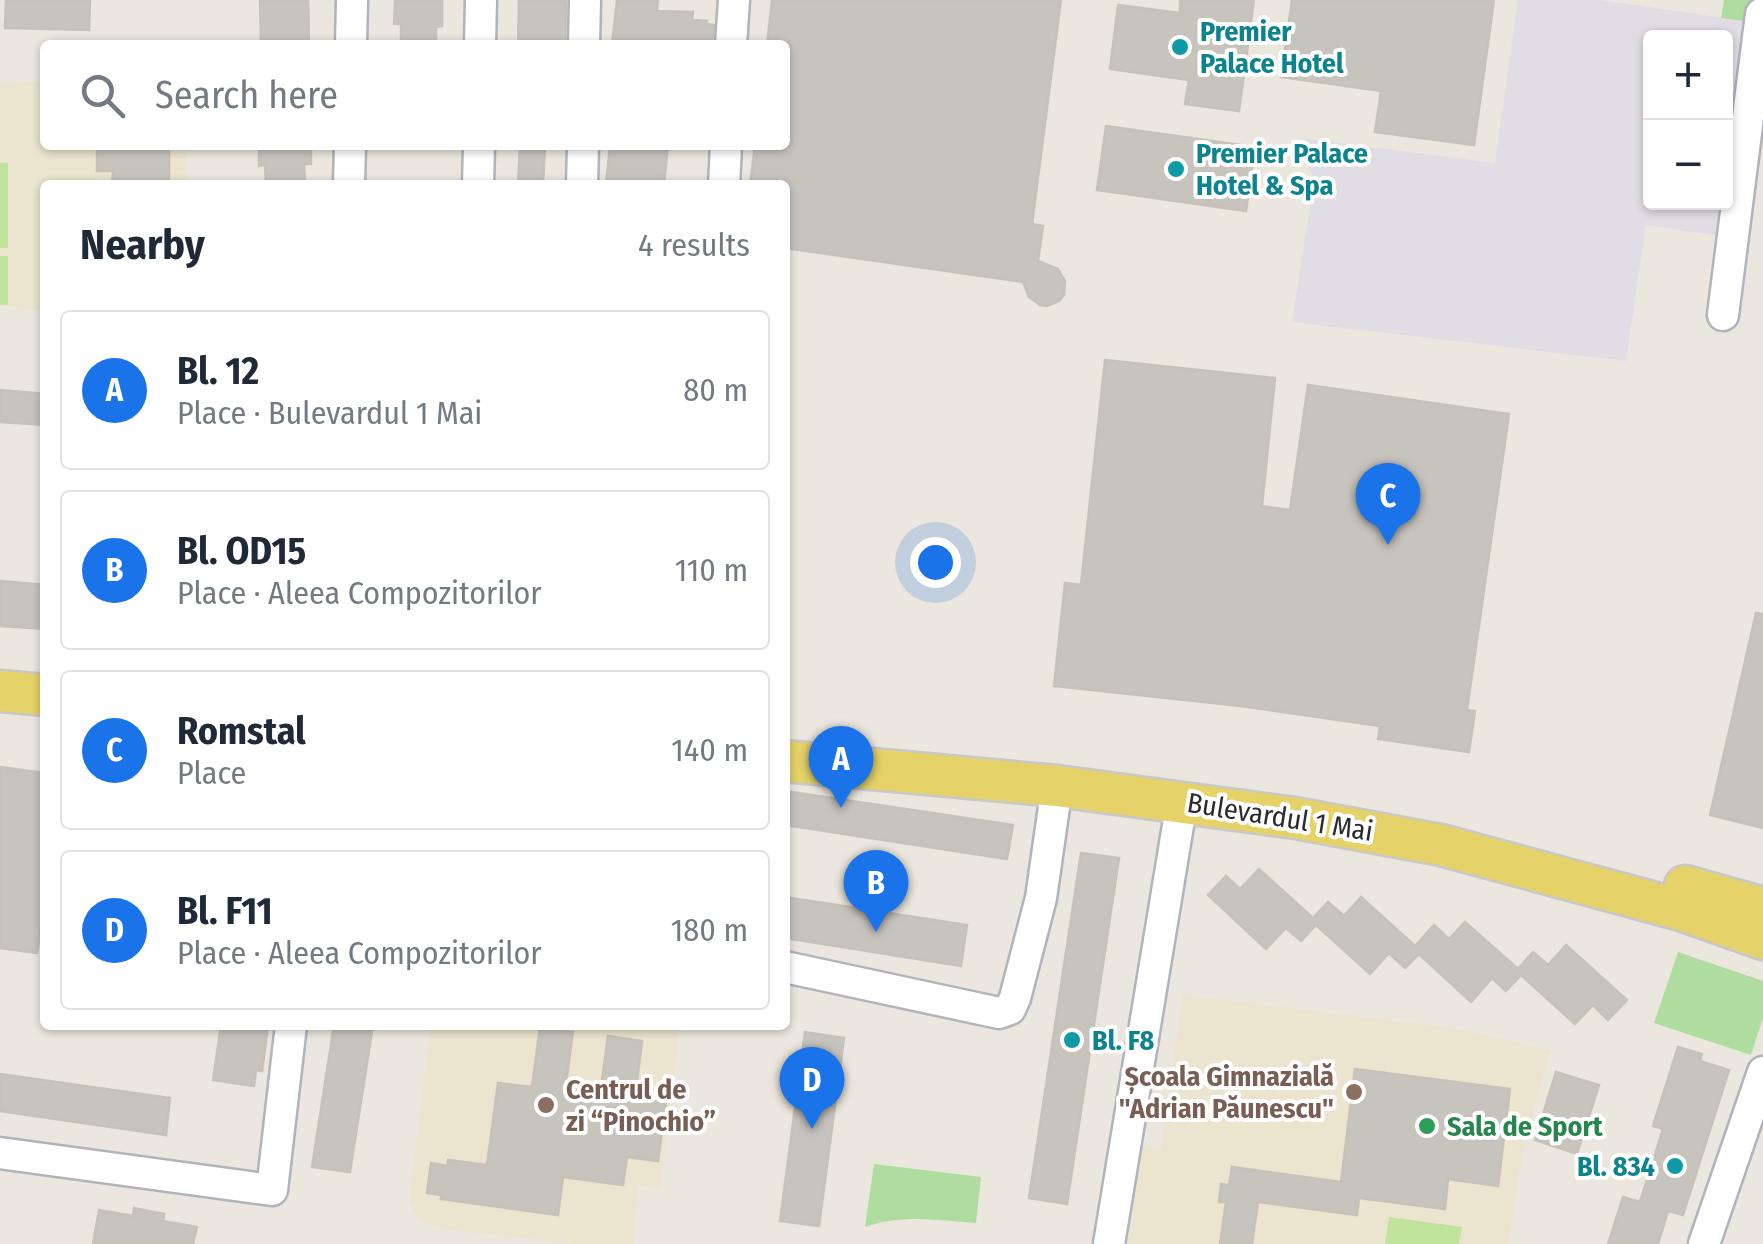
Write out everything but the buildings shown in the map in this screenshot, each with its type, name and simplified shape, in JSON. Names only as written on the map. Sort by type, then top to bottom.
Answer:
[{"type":"main road","points":[[0,691],[40,695]]},
{"type":"main road","name":"Bulevardul 1 Mai","points":[[790,738],[1147,774],[1298,795],[1432,821],[1763,908]]},
{"type":"main road","name":"Bulevardul 1 Mai","points":[[790,761],[1057,786],[1296,818],[1441,845],[1682,910],[1763,939]]},
{"type":"street","points":[[351,40],[352,0]]},
{"type":"street","points":[[480,0],[480,40]]},
{"type":"street","points":[[584,40],[585,0]]},
{"type":"street","points":[[732,40],[734,0]]},
{"type":"street","points":[[1723,315],[1754,157],[1760,14]]},
{"type":"street","points":[[349,180],[350,150]]},
{"type":"street","points":[[478,180],[479,150]]},
{"type":"street","points":[[582,180],[583,150]]},
{"type":"street","points":[[724,180],[726,150]]},
{"type":"street","points":[[790,967],[999,1013],[1010,1009],[1041,898],[1057,786]]},
{"type":"street","points":[[1110,1244],[1182,801]]},
{"type":"street","points":[[0,1153],[272,1190],[290,1030]]},
{"type":"street","points":[[1704,1244],[1763,1072]]},
{"type":"shaded area","points":[[1518,0],[1601,0],[1744,21],[1733,122],[1733,30],[1643,30],[1643,210],[1723,210],[1720,236],[1646,225],[1626,361],[1292,322],[1314,180],[1300,138],[1495,163]]},
{"type":"shaded area","points":[[40,81],[40,150],[185,150],[186,180],[40,180],[40,311],[0,305],[0,84]]},
{"type":"shaded area","name":"Școala Gimnazială \"Adrian Păunescu\"","points":[[1183,995],[1454,1028],[1550,1050],[1527,1134],[1509,1244],[1126,1244],[1143,1147],[1161,1149]]},
{"type":"shaded area","name":"Centrul de zi “Pinochio”","points":[[430,1030],[679,1030],[660,1188],[638,1186],[633,1244],[574,1244],[451,1230],[419,1218],[409,1201]]},
{"type":"green space","points":[[1724,0],[1761,0],[1744,21],[1721,18]]},
{"type":"green space","points":[[0,163],[8,163],[8,248],[0,248]]},
{"type":"green space","points":[[0,256],[8,256],[8,305],[0,305]]},
{"type":"green space","points":[[1678,952],[1763,981],[1763,1018],[1751,1055],[1654,1023]]},
{"type":"green space","points":[[874,1164],[981,1177],[976,1223],[906,1219],[865,1227]]},
{"type":"green space","points":[[1389,1217],[1462,1227],[1459,1244],[1385,1244]]},
{"type":"place","name":"Premier Palace Hotel","points":[[1180,47]]},
{"type":"place","name":"Premier Palace Hotel & Spa","points":[[1176,169]]},
{"type":"place","name":"Romstal","points":[[1388,545]]},
{"type":"place","name":"Bl. 12","points":[[841,808]]},
{"type":"place","name":"Bl. OD15","points":[[876,932]]},
{"type":"place","name":"Bl. F8","points":[[1072,1040]]},
{"type":"place","name":"Școala Gimnazială \"Adrian Păunescu\"","points":[[1354,1092]]},
{"type":"place","name":"Centrul de zi “Pinochio”","points":[[546,1105]]},
{"type":"place","name":"Sala de Sport","points":[[1427,1126]]},
{"type":"place","name":"Bl. F11","points":[[812,1129]]},
{"type":"place","name":"Bl. 834","points":[[1675,1166]]}]
